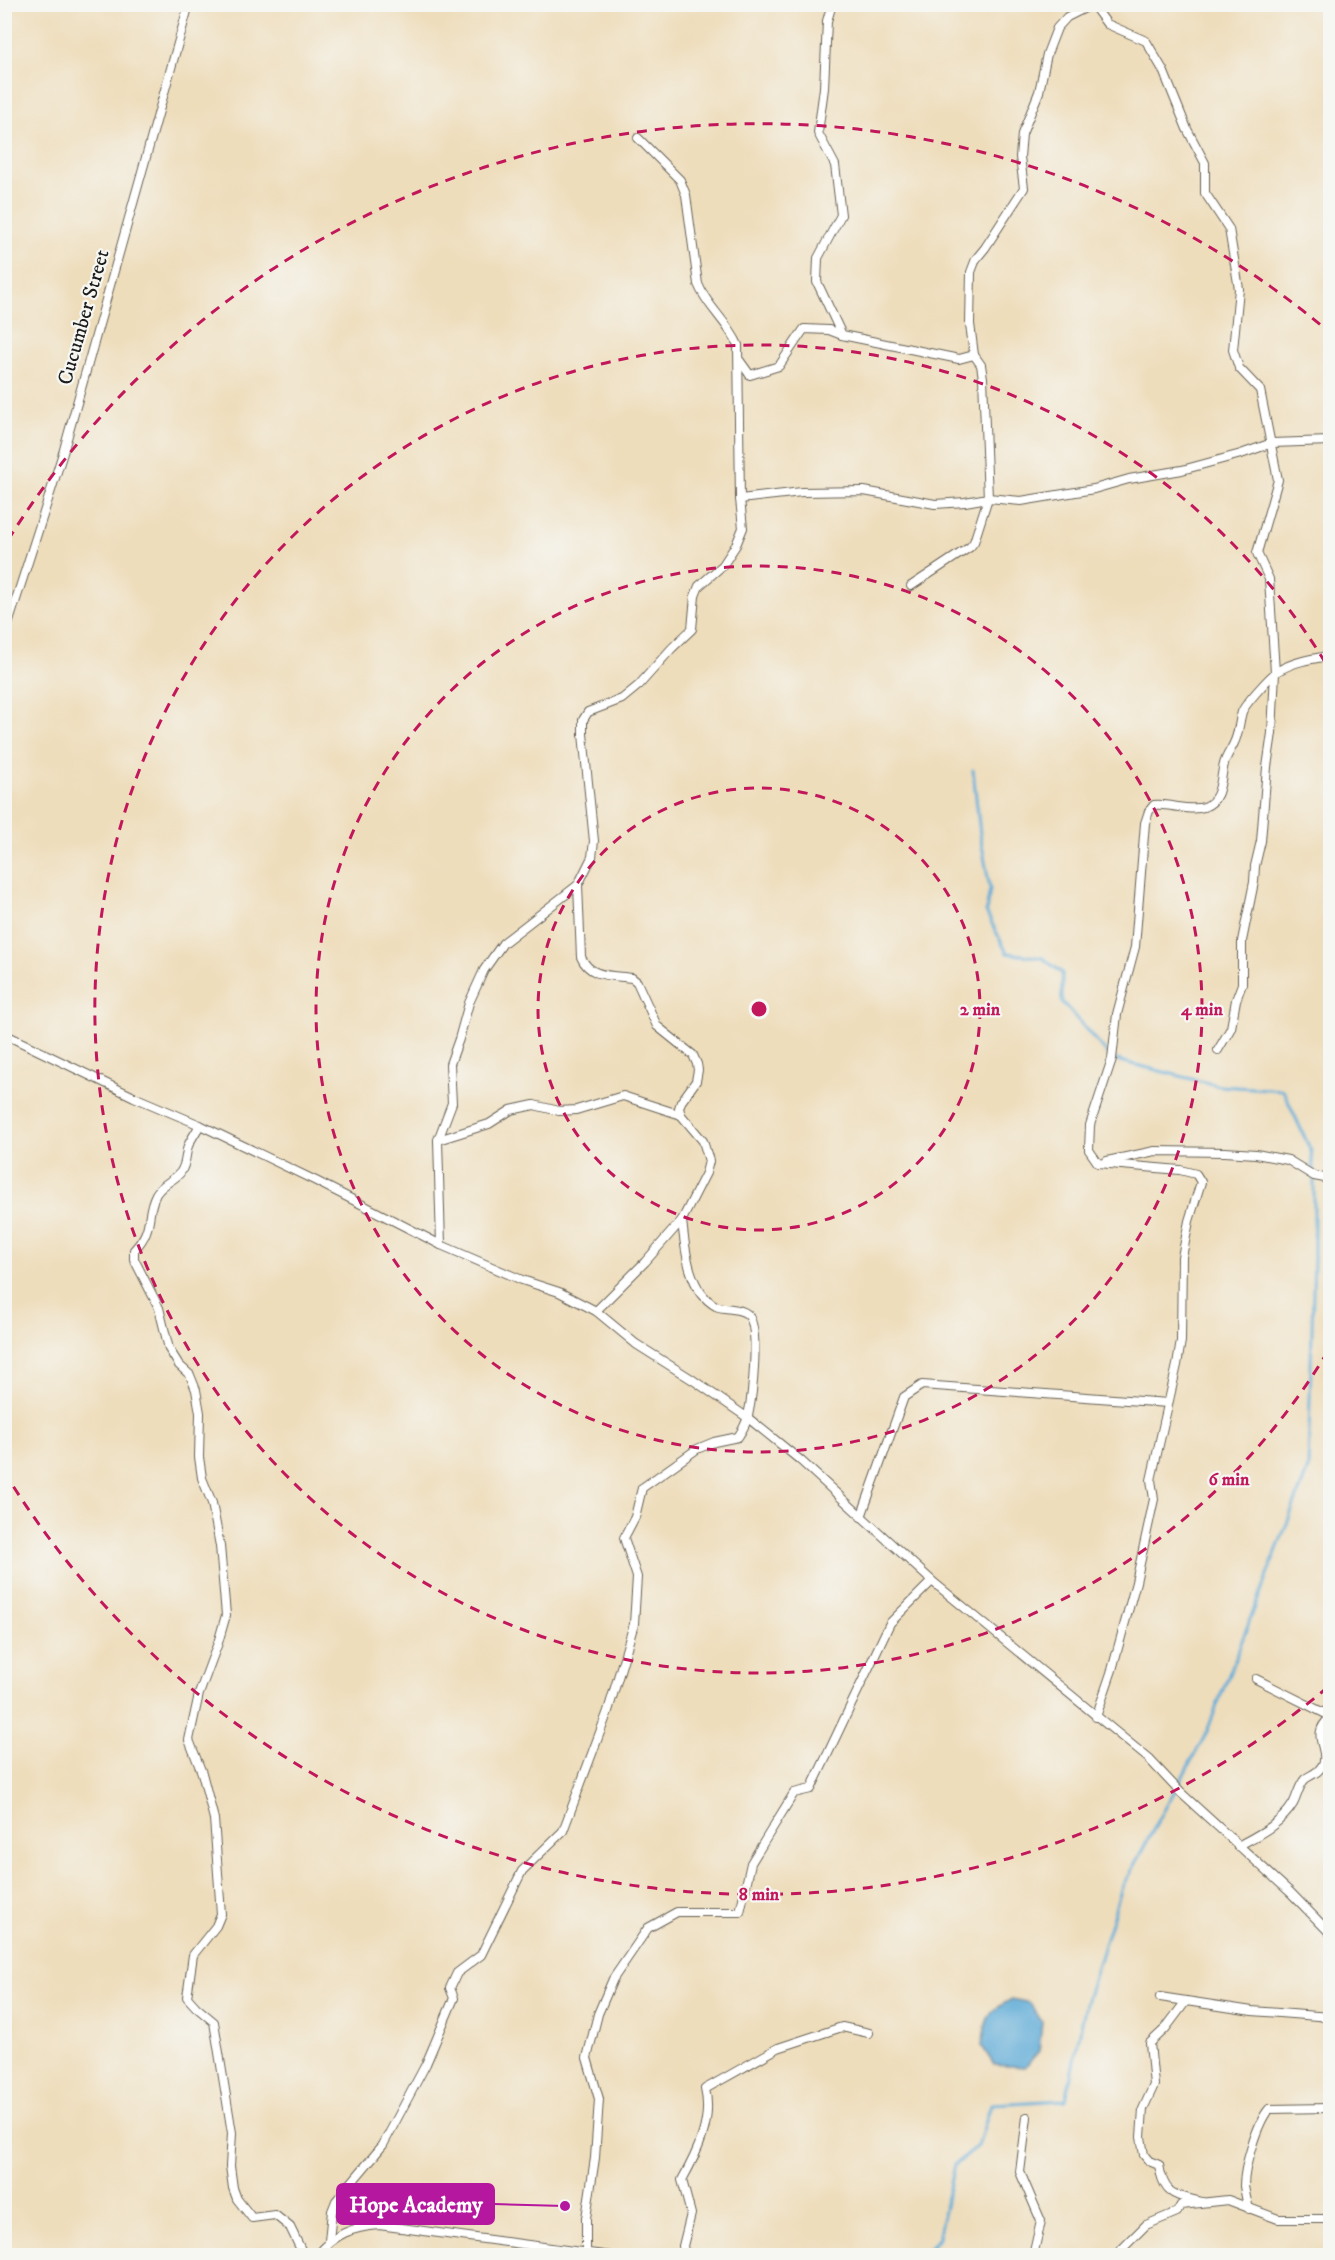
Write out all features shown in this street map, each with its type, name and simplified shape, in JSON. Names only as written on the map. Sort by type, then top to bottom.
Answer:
[{"type":"street","name":"Cucumber Street","points":[[4,637],[63,453],[189,4]]},
{"type":"street","points":[[832,4],[827,21],[824,88],[818,133],[835,165],[841,215],[818,258],[817,282],[842,335]]},
{"type":"street","points":[[910,586],[970,547],[974,542],[988,498],[983,378],[981,366],[974,355],[970,324],[971,272],[976,258],[1024,188],[1020,157],[1022,134],[1039,92],[1047,54],[1057,28],[1067,17],[1093,5],[1107,24],[1146,41],[1163,70],[1187,129],[1205,163],[1205,193],[1229,229],[1239,289],[1233,350],[1239,368],[1260,390],[1278,480],[1257,553],[1269,579],[1275,672],[1272,733],[1261,841],[1242,941],[1242,984],[1236,1000],[1231,1028],[1218,1050]]},
{"type":"street","points":[[441,1245],[438,1140],[452,1103],[450,1064],[468,1003],[484,970],[502,943],[578,885],[592,857],[594,841],[583,720],[588,712],[621,699],[639,685],[692,629],[695,596],[699,586],[723,565],[736,545],[743,528],[740,499],[738,345],[734,334],[702,295],[698,284],[686,195],[680,180],[638,138]]},
{"type":"street","points":[[739,360],[750,375],[779,366],[804,329],[829,330],[842,335],[958,359],[974,355]]},
{"type":"street","points":[[740,499],[802,492],[864,491],[935,504],[988,498],[1021,501],[1094,489],[1129,478],[1182,470],[1272,443],[1330,441]]},
{"type":"street","points":[[1098,1163],[1089,1150],[1090,1125],[1112,1059],[1118,1014],[1135,947],[1145,823],[1149,811],[1159,805],[1192,809],[1205,807],[1213,801],[1218,795],[1224,762],[1235,742],[1242,712],[1248,700],[1275,672],[1299,660],[1330,656]]},
{"type":"street","points":[[578,885],[581,957],[585,966],[592,972],[632,978],[637,982],[657,1026],[693,1056],[698,1070],[696,1081],[681,1102],[681,1115]]},
{"type":"street","points":[[4,1034],[316,1181],[441,1245],[522,1280],[559,1292],[596,1311],[636,1344],[748,1418],[800,1460],[932,1581],[1149,1759],[1181,1793],[1291,1893],[1330,1932]]},
{"type":"street","points":[[438,1140],[489,1124],[511,1110],[534,1105],[559,1111],[576,1110],[624,1096],[681,1115],[703,1141],[710,1161],[706,1173],[682,1220],[645,1262],[596,1311]]},
{"type":"street","points":[[200,1125],[188,1147],[186,1161],[180,1173],[162,1186],[154,1197],[150,1223],[144,1240],[134,1250],[134,1260],[159,1308],[169,1349],[179,1365],[190,1375],[196,1390],[200,1413],[199,1457],[202,1478],[212,1503],[225,1595],[226,1615],[200,1694],[189,1740],[202,1773],[214,1819],[221,1914],[216,1926],[193,1955],[187,1997],[214,2022],[232,2133],[230,2166],[232,2188],[237,2199],[252,2218],[275,2215],[290,2227],[304,2256]]},
{"type":"street","points":[[1098,1163],[1155,1151],[1256,1154],[1288,1160],[1314,1176],[1330,1179]]},
{"type":"street","points":[[1096,1717],[1112,1670],[1136,1582],[1154,1499],[1151,1480],[1181,1341],[1182,1257],[1189,1221],[1201,1182],[1196,1174],[1180,1170],[1098,1163]]},
{"type":"street","points":[[329,2241],[332,2211],[336,2201],[383,2145],[426,2064],[454,1998],[450,1988],[457,1973],[480,1955],[522,1871],[563,1831],[608,1711],[633,1624],[637,1577],[624,1538],[635,1516],[642,1488],[697,1449],[714,1442],[738,1437],[748,1418],[754,1363],[753,1323],[746,1313],[717,1306],[702,1294],[686,1261],[682,1220]]},
{"type":"street","points":[[861,1517],[904,1397],[922,1385],[1168,1404]]},
{"type":"street","points":[[584,2254],[600,2099],[587,2058],[598,2014],[613,1979],[648,1928],[677,1912],[740,1912],[751,1863],[794,1793],[812,1789],[890,1623],[932,1581]]},
{"type":"street","points":[[1238,1846],[1277,1823],[1292,1806],[1304,1780],[1316,1774],[1324,1763],[1324,1754],[1320,1744],[1321,1733],[1324,1722],[1330,1717],[1256,1679]]},
{"type":"street","points":[[1160,1997],[1252,2011],[1330,2017]]},
{"type":"street","points":[[1186,2001],[1165,2029],[1150,2043],[1154,2085],[1143,2109],[1141,2137],[1144,2155],[1149,2161],[1159,2165],[1162,2182],[1172,2195],[1202,2202]]},
{"type":"street","points":[[685,2256],[683,2246],[691,2214],[682,2180],[698,2151],[709,2104],[705,2089],[778,2049],[821,2034],[842,2027],[869,2033]]},
{"type":"street","points":[[1249,2209],[1244,2185],[1261,2117],[1269,2109],[1330,2108]]},
{"type":"street","points":[[1027,2117],[1020,2172],[1041,2221],[1033,2256]]},
{"type":"street","points":[[1119,2256],[1119,2252],[1146,2225],[1177,2212],[1181,2205],[1228,2200],[1278,2218],[1330,2219]]},
{"type":"street","points":[[317,2256],[329,2241],[350,2229],[379,2225],[611,2256]]},
{"type":"water","points":[[1012,1999],[1030,2003],[1042,2022],[1039,2051],[1025,2067],[994,2065],[982,2046],[985,2028],[992,2012]]},
{"type":"waterway","points":[[923,2256],[938,2238],[954,2165],[978,2146],[991,2104],[1066,2100],[1086,2003],[1122,1887],[1206,1734],[1308,1469],[1314,1176],[1311,1151],[1283,1090],[1220,1086],[1112,1059],[1062,1002],[1062,973],[1043,958],[1007,953],[986,912],[990,889],[980,834],[973,770]]},
{"type":"place","name":"Hope Academy","points":[[565,2206]]}]
